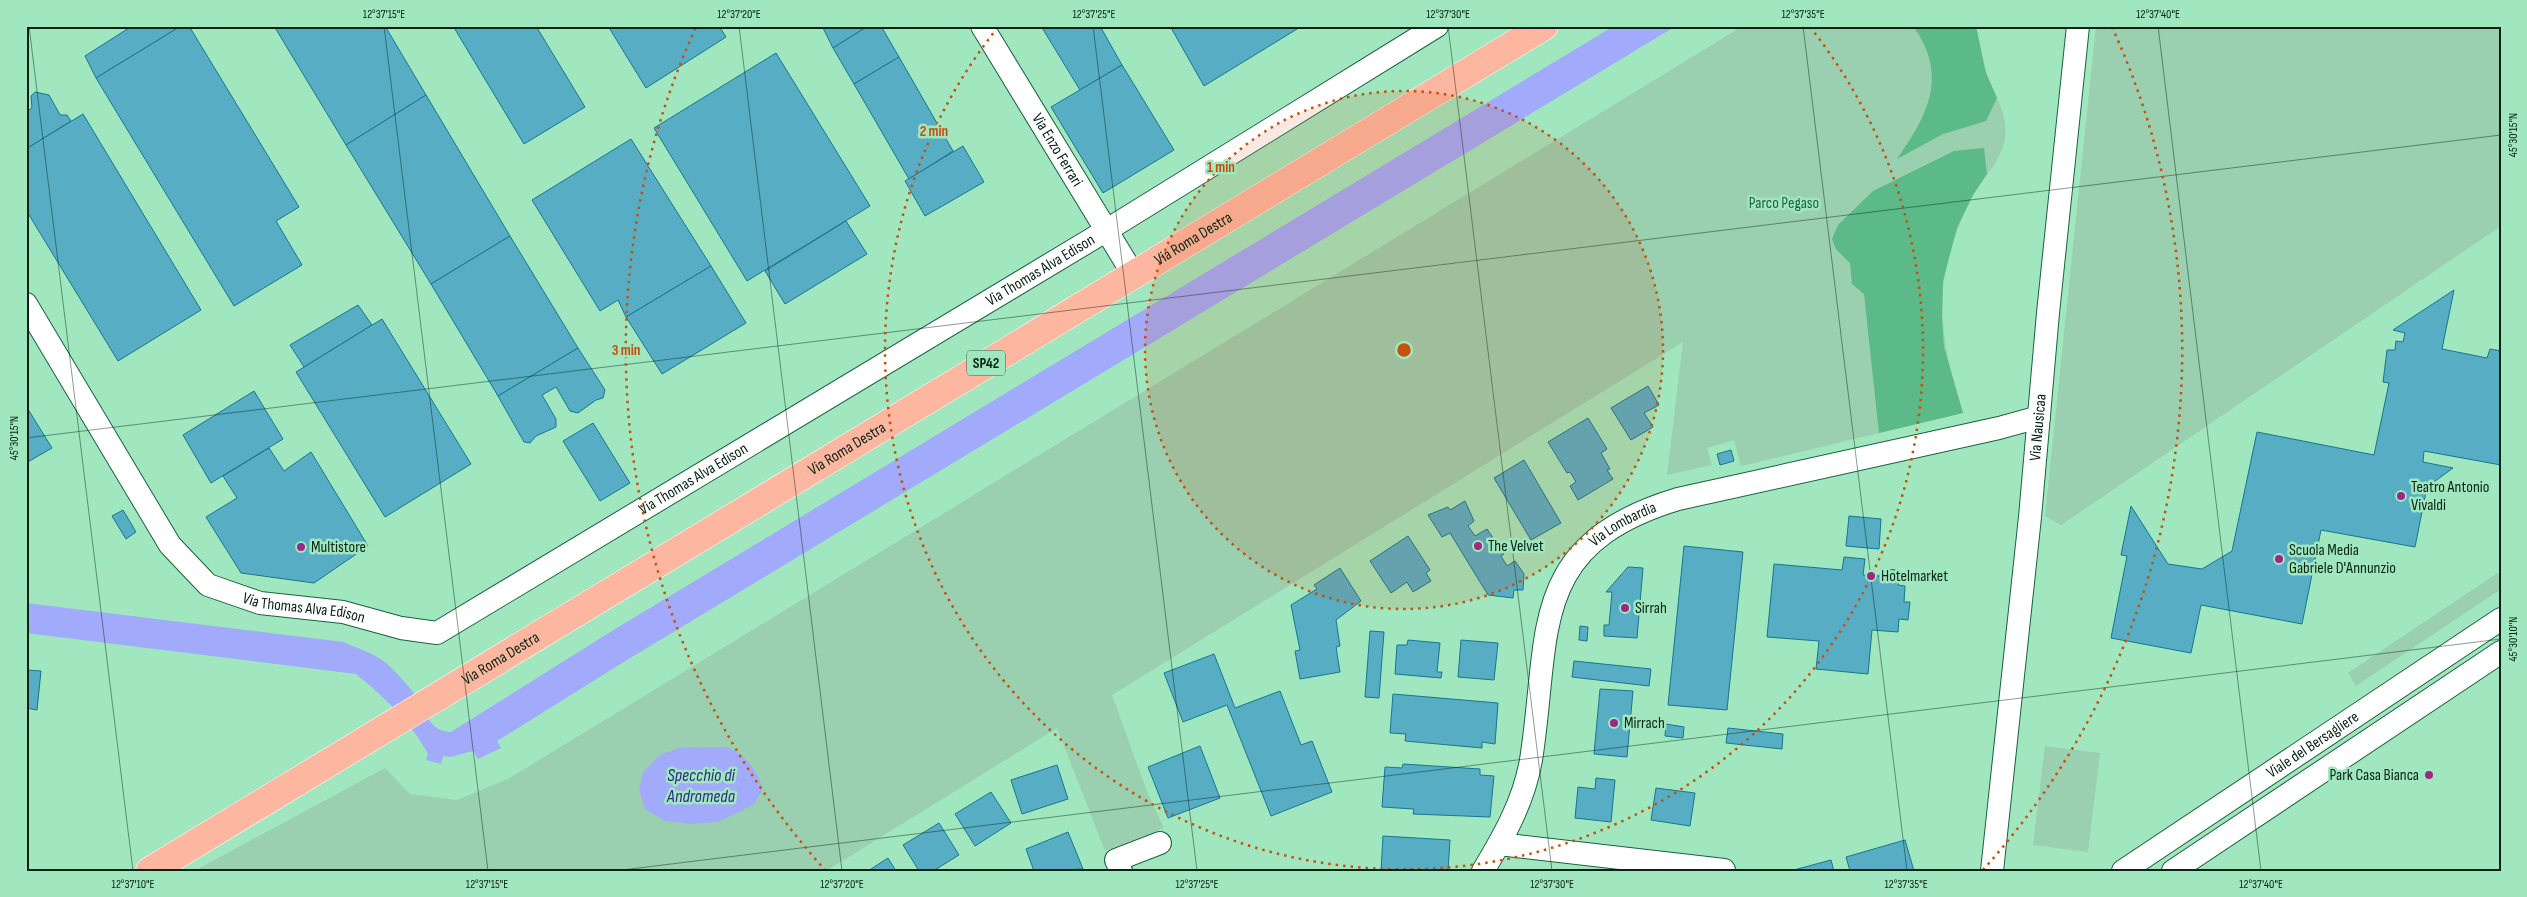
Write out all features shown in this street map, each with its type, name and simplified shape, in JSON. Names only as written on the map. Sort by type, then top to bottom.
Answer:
[{"type":"main road","name":"Via Roma Destra","points":[[150,871],[1544,26]]},
{"type":"street","name":"Via Enzo Ferrari","points":[[982,26],[1133,274]]},
{"type":"street","name":"Via Thomas Alva Edison","points":[[26,304],[170,545],[208,585],[260,602],[343,612],[400,628],[437,633],[1107,230],[1438,26]]},
{"type":"street","name":"Via Nausicaa","points":[[1992,871],[2078,26]]},
{"type":"street","name":"Via Lombardia","points":[[1483,871],[1516,813],[1525,788],[1531,761],[1542,653],[1550,610],[1569,569],[1593,542],[1635,514],[1678,499],[1999,428],[2039,417]]},
{"type":"street","points":[[1999,428],[2036,448]]},
{"type":"street","name":"Viale del Bersagliere","points":[[2123,871],[2501,619]]},
{"type":"street","name":"Viale del Bersagliere","points":[[2173,871],[2501,652]]},
{"type":"street","name":"Via Nausicaa","points":[[1995,828],[1999,855],[2006,871]]},
{"type":"street","points":[[1121,871],[1116,860],[1160,843]]},
{"type":"street","points":[[1499,844],[1724,870]]},
{"type":"green space","name":"Parco Pegaso","points":[[1743,26],[1976,26],[1983,63],[2003,113],[2005,138],[1996,162],[1976,190],[1959,226],[1944,279],[1942,304],[1944,329],[1954,383],[1963,413],[1741,466],[1734,440],[1707,448],[1712,465],[1667,475],[1683,342],[1112,695],[1147,792],[1164,828],[1105,851],[1057,728],[826,871],[194,871],[385,768],[410,794],[457,800],[508,779]]},
{"type":"green space","points":[[1913,26],[1976,26],[1986,73],[1997,98],[1986,121],[1943,134],[1897,159],[1918,127],[1930,95],[1932,78],[1930,62],[1924,44]]},
{"type":"green space","points":[[2096,26],[2501,26],[2501,226],[2061,525],[2045,516]]},
{"type":"green space","points":[[1984,148],[1987,174],[1973,195],[1957,228],[1943,281],[1942,317],[1944,347],[1963,413],[1879,433],[1864,294],[1852,284],[1850,263],[1836,249],[1832,239],[1838,225],[1873,191],[1954,151]]},
{"type":"green space","points":[[2501,571],[2501,589],[2356,686],[2348,673]]},
{"type":"green space","points":[[2045,746],[2100,753],[2088,852],[2033,845]]},
{"type":"water","points":[[1614,26],[1676,26],[622,663],[497,741],[501,748],[478,759],[473,751],[450,757],[443,756],[441,764],[426,760],[428,754],[405,720],[356,674],[26,633],[26,603],[343,642],[370,653],[385,662],[413,692],[433,725],[444,731],[451,732],[607,634]]},
{"type":"water","name":"Specchio di Andromeda","points":[[727,747],[746,759],[754,769],[760,782],[763,789],[753,805],[718,822],[692,824],[665,821],[645,809],[639,790],[643,772],[660,755],[679,748]]},
{"type":"building","points":[[132,26],[181,26],[96,78],[85,56]]},
{"type":"building","points":[[181,26],[189,26],[299,207],[276,221],[302,265],[234,306],[96,78]]},
{"type":"building","points":[[274,26],[385,26],[426,95],[346,145]]},
{"type":"building","points":[[453,26],[536,26],[585,107],[524,144]]},
{"type":"building","points":[[608,26],[719,26],[726,37],[646,88]]},
{"type":"building","points":[[822,26],[868,26],[833,48]]},
{"type":"building","points":[[868,26],[881,26],[899,57],[854,84],[833,48]]},
{"type":"building","points":[[1041,26],[1100,26],[1122,65],[1080,90]]},
{"type":"building","points":[[1170,26],[1302,26],[1204,86]]},
{"type":"building","points":[[776,53],[870,206],[747,281],[654,128]]},
{"type":"building","points":[[899,57],[953,151],[909,179],[854,84]]},
{"type":"building","points":[[1122,65],[1174,150],[1103,193],[1051,107]]},
{"type":"building","points":[[35,92],[49,95],[60,115],[67,115],[71,121],[26,149],[26,112],[32,108],[31,96]]},
{"type":"building","points":[[426,95],[510,236],[431,284],[346,145]]},
{"type":"building","points":[[83,114],[201,310],[118,361],[26,210],[26,149]]},
{"type":"building","points":[[631,139],[711,266],[626,317],[618,300],[600,311],[532,200]]},
{"type":"building","points":[[963,146],[984,182],[925,216],[905,181]]},
{"type":"building","points":[[846,221],[867,254],[785,304],[765,271]]},
{"type":"building","points":[[510,236],[578,348],[498,396],[431,284]]},
{"type":"building","points":[[711,266],[746,323],[662,374],[626,317]]},
{"type":"building","points":[[2454,290],[2442,349],[2487,358],[2490,349],[2501,351],[2501,465],[2424,451],[2423,462],[2453,468],[2427,487],[2415,547],[2321,530],[2302,624],[2201,605],[2191,653],[2111,638],[2127,556],[2121,555],[2131,506],[2168,564],[2202,569],[2232,551],[2257,432],[2374,455],[2389,383],[2383,382],[2387,350],[2395,350],[2396,341],[2403,342],[2405,333],[2393,330]]},
{"type":"building","points":[[358,305],[372,325],[304,367],[290,345]]},
{"type":"building","points":[[382,319],[471,464],[385,517],[296,372]]},
{"type":"building","points":[[578,348],[605,390],[603,398],[596,400],[578,413],[570,411],[556,387],[542,395],[556,419],[556,427],[536,436],[530,443],[524,442],[498,396]]},
{"type":"building","points":[[1648,386],[1659,405],[1644,413],[1653,427],[1631,440],[1611,408]]},
{"type":"building","points":[[254,391],[283,439],[211,483],[183,435]]},
{"type":"building","points":[[26,406],[52,448],[26,463]]},
{"type":"building","points":[[1588,418],[1607,449],[1601,453],[1610,469],[1607,470],[1613,479],[1578,500],[1570,486],[1576,482],[1570,472],[1567,473],[1548,442]]},
{"type":"building","points":[[593,423],[630,483],[600,501],[563,441]]},
{"type":"building","points":[[269,448],[284,471],[311,452],[368,546],[314,583],[241,573],[206,517],[237,498],[223,476]]},
{"type":"building","points":[[1731,450],[1734,461],[1720,465],[1717,454]]},
{"type":"building","points":[[1524,460],[1561,523],[1531,540],[1494,478]]},
{"type":"building","name":"The Velvet","points":[[1465,501],[1474,521],[1468,526],[1475,536],[1487,529],[1504,554],[1501,556],[1507,566],[1515,561],[1524,574],[1523,590],[1514,590],[1513,598],[1488,595],[1450,533],[1442,537],[1428,515],[1448,507],[1450,510]]},
{"type":"building","points":[[123,510],[136,532],[126,539],[112,516]]},
{"type":"building","points":[[1849,516],[1881,519],[1879,549],[1846,546]]},
{"type":"building","points":[[1408,536],[1430,570],[1426,573],[1431,581],[1413,592],[1407,582],[1391,593],[1370,561]]},
{"type":"building","points":[[1684,546],[1743,552],[1727,710],[1668,705]]},
{"type":"building","points":[[1844,557],[1865,559],[1863,575],[1880,576],[1881,569],[1900,570],[1898,585],[1905,586],[1904,602],[1910,602],[1908,620],[1899,619],[1898,632],[1872,630],[1868,674],[1816,669],[1819,641],[1767,637],[1774,564],[1842,570]]},
{"type":"building","name":"Sirrah","points":[[1628,567],[1643,568],[1637,638],[1604,636],[1604,625],[1609,625],[1612,592],[1606,592]]},
{"type":"building","points":[[1340,568],[1361,601],[1336,620],[1340,646],[1336,647],[1340,672],[1300,679],[1295,651],[1300,650],[1291,605],[1317,589],[1314,585]]},
{"type":"building","points":[[1580,626],[1588,627],[1587,641],[1579,640]]},
{"type":"building","points":[[1370,631],[1384,632],[1379,698],[1365,697]]},
{"type":"building","points":[[1408,640],[1440,643],[1437,672],[1442,672],[1441,678],[1395,674],[1397,645],[1407,645]]},
{"type":"building","points":[[1461,640],[1498,643],[1494,680],[1458,677]]},
{"type":"building","points":[[1214,654],[1235,708],[1280,691],[1301,745],[1312,741],[1332,792],[1271,816],[1227,705],[1183,722],[1164,673]]},
{"type":"building","points":[[1574,661],[1651,669],[1649,686],[1572,677]]},
{"type":"building","points":[[26,670],[41,671],[37,710],[26,708]]},
{"type":"building","name":"Mirrach","points":[[1600,689],[1633,691],[1627,757],[1594,754]]},
{"type":"building","points":[[1393,694],[1498,703],[1495,744],[1482,742],[1482,748],[1405,741],[1406,734],[1390,733]]},
{"type":"building","points":[[1666,724],[1684,727],[1683,738],[1665,736]]},
{"type":"building","points":[[1728,728],[1783,734],[1782,749],[1726,743]]},
{"type":"building","points":[[1200,746],[1220,798],[1168,818],[1148,767]]},
{"type":"building","points":[[1403,764],[1480,769],[1480,775],[1494,776],[1490,817],[1413,814],[1414,809],[1382,807],[1385,767],[1402,768]]},
{"type":"building","points":[[1057,765],[1068,799],[1022,814],[1011,780]]},
{"type":"building","points":[[1596,778],[1615,780],[1611,822],[1575,818],[1578,787],[1595,789]]},
{"type":"building","points":[[1656,788],[1695,793],[1690,826],[1651,820]]},
{"type":"building","points":[[991,792],[1011,823],[975,846],[955,814]]},
{"type":"building","points":[[939,823],[959,855],[933,871],[919,871],[903,845]]},
{"type":"building","points":[[1068,832],[1083,869],[1034,871],[1026,849]]},
{"type":"building","points":[[1383,836],[1450,840],[1448,871],[1381,871]]},
{"type":"building","points":[[1905,840],[1914,871],[1850,871],[1846,857]]},
{"type":"building","points":[[888,858],[896,871],[868,871]]},
{"type":"building","points":[[1831,860],[1834,871],[1790,871]]},
{"type":"place","name":"Teatro Antonio Vivaldi","points":[[2401,496]]},
{"type":"place","name":"The Velvet","points":[[1478,546]]},
{"type":"place","name":"Multistore","points":[[301,547]]},
{"type":"place","name":"Scuola Media Gabriele D'Annunzio","points":[[2279,559]]},
{"type":"place","name":"Hotelmarket","points":[[1871,576]]},
{"type":"place","name":"Sirrah","points":[[1625,608]]},
{"type":"place","name":"Mirrach","points":[[1614,723]]},
{"type":"place","name":"Park Casa Bianca","points":[[2429,775]]}]
